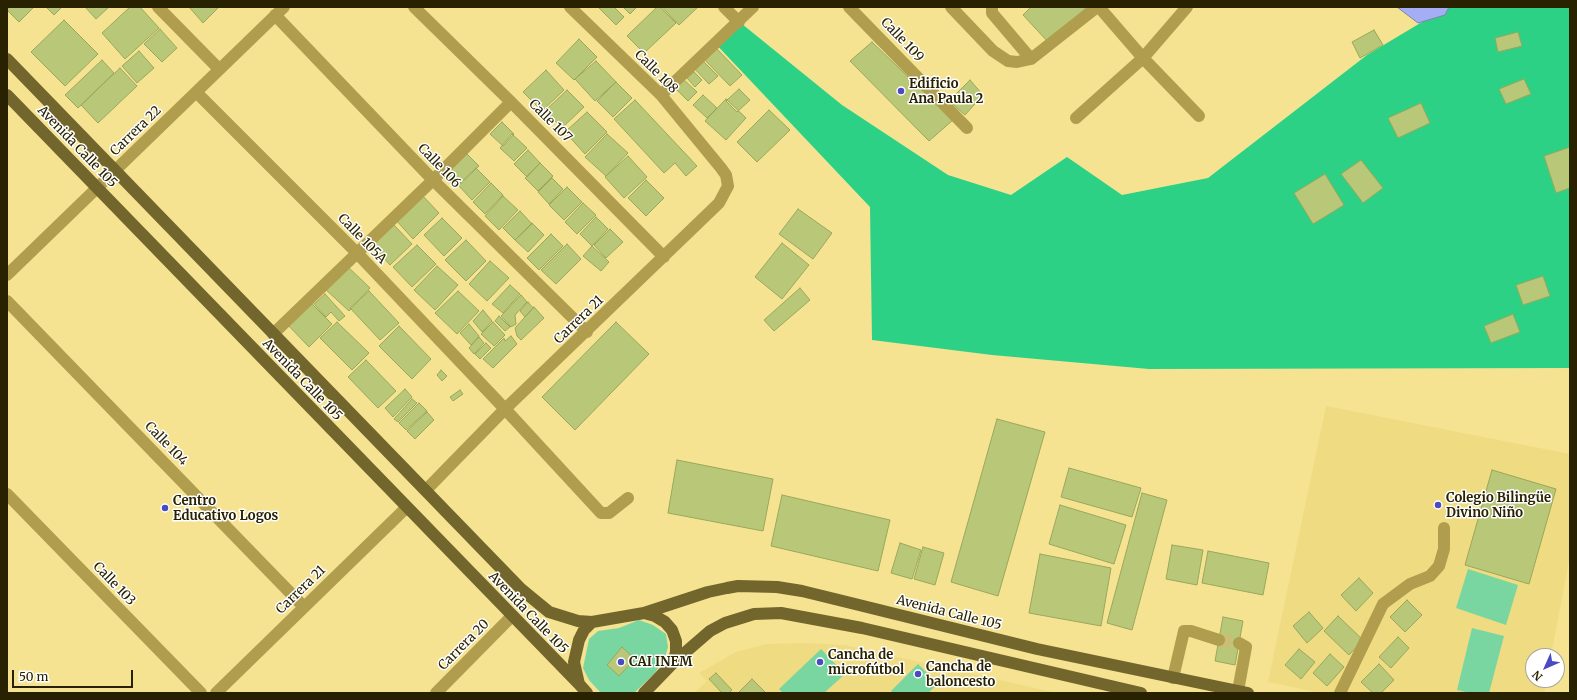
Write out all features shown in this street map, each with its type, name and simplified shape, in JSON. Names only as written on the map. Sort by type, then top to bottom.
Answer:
[{"type":"main road","name":"Avenida Calle 105","points":[[7,59],[535,602],[549,612],[565,618],[592,622],[644,613],[708,592],[727,588],[738,586],[776,587],[802,591],[1037,649],[1243,692]]},
{"type":"main road","name":"Avenida Calle 105","points":[[7,95],[582,690]]},
{"type":"main road","points":[[644,613],[655,616],[665,622],[672,630],[676,641],[676,652],[673,663]]},
{"type":"main road","points":[[644,693],[673,663],[710,631],[725,623],[754,614],[781,613],[862,628],[1109,690],[1136,692]]},
{"type":"main road","points":[[582,690],[574,662],[575,651],[582,635],[592,622]]},
{"type":"street","points":[[158,7],[219,69]]},
{"type":"street","name":"Calle 107","points":[[414,7],[511,102],[664,257]]},
{"type":"street","name":"Calle 108","points":[[570,7],[661,95],[716,163]]},
{"type":"street","points":[[724,7],[739,22]]},
{"type":"street","points":[[661,95],[753,7]]},
{"type":"street","name":"Calle 109","points":[[849,7],[967,128]]},
{"type":"street","points":[[951,7],[993,51],[1008,61],[1017,62],[1032,59],[1098,7],[1143,58],[1199,116]]},
{"type":"street","points":[[992,7],[992,13],[1032,59]]},
{"type":"street","points":[[1076,118],[1143,58],[1187,7]]},
{"type":"street","name":"Carrera 22","points":[[7,275],[280,11]]},
{"type":"street","name":"Calle 106","points":[[280,11],[434,180],[587,332]]},
{"type":"street","name":"Calle 105A","points":[[196,92],[357,253],[601,513],[609,513],[628,498]]},
{"type":"street","points":[[273,334],[434,180],[511,102]]},
{"type":"street","name":"Carrera 21","points":[[426,490],[505,409],[587,332],[719,203],[728,186],[726,175],[716,163]]},
{"type":"street","name":"Calle 104","points":[[7,301],[304,607]]},
{"type":"street","name":"Calle 103","points":[[7,494],[202,693]]},
{"type":"street","name":"Carrera 21","points":[[216,693],[406,508]]},
{"type":"street","points":[[1340,693],[1383,604],[1410,584],[1430,576],[1440,566],[1444,549],[1444,528]]},
{"type":"street","name":"Carrera 20","points":[[436,693],[512,617]]},
{"type":"street","points":[[1173,678],[1184,631],[1191,631],[1219,640]]},
{"type":"street","points":[[1239,643],[1246,647],[1243,692]]},
{"type":"shaded area","name":"Colegio Bilingüe Divino Niño","points":[[1326,406],[1570,454],[1570,556],[1553,648],[1525,648],[1525,688],[1545,688],[1544,693],[1321,693],[1268,682]]},
{"type":"shaded area","points":[[805,643],[845,645],[1057,693],[694,693],[707,681],[699,673],[736,652],[767,644]]},
{"type":"green space","points":[[1447,7],[1570,7],[1570,368],[1149,369],[992,355],[872,340],[870,207],[712,40],[742,24],[842,105],[948,175],[1011,195],[1067,157],[1122,195],[1208,178],[1367,55]]},
{"type":"green space","points":[[1468,569],[1518,585],[1506,625],[1456,608]]},
{"type":"green space","points":[[639,620],[653,625],[666,634],[668,647],[664,660],[654,674],[634,693],[600,692],[589,680],[583,668],[589,639],[598,631],[619,628]]},
{"type":"green space","points":[[1472,628],[1504,636],[1489,693],[1470,693],[1457,690]]},
{"type":"green space","name":"Cancha de microfútbol","points":[[821,649],[845,674],[824,693],[783,693],[779,689]]},
{"type":"green space","name":"Cancha de baloncesto","points":[[918,664],[938,684],[928,693],[893,693],[891,691]]},
{"type":"water","points":[[1397,7],[1449,7],[1445,15],[1418,23]]},
{"type":"building","points":[[9,7],[34,7],[19,22],[7,10]]},
{"type":"building","points":[[46,7],[62,7],[54,15]]},
{"type":"building","points":[[85,7],[109,7],[96,19]]},
{"type":"building","points":[[130,7],[140,7],[159,28],[125,59],[102,33]]},
{"type":"building","points":[[189,7],[219,7],[203,23]]},
{"type":"building","points":[[598,7],[614,7],[624,17],[616,25]]},
{"type":"building","points":[[623,7],[637,7],[630,14]]},
{"type":"building","points":[[657,7],[660,7],[676,23],[644,53],[627,36]]},
{"type":"building","points":[[662,7],[698,7],[679,25]]},
{"type":"building","points":[[1031,7],[1087,7],[1049,43],[1023,15]]},
{"type":"building","points":[[64,20],[98,54],[65,86],[31,52]]},
{"type":"building","points":[[160,29],[177,48],[162,62],[144,44]]},
{"type":"building","points":[[1374,30],[1383,45],[1360,58],[1352,42]]},
{"type":"building","points":[[1518,32],[1522,46],[1498,52],[1495,38]]},
{"type":"building","points":[[579,39],[597,57],[574,80],[556,63]]},
{"type":"building","name":"Edificio Ana Paula 2","points":[[872,42],[953,120],[929,141],[850,61]]},
{"type":"building","points":[[715,47],[742,75],[730,86],[703,58]]},
{"type":"building","points":[[139,51],[154,68],[137,83],[122,66]]},
{"type":"building","points":[[700,58],[718,76],[709,84],[692,66]]},
{"type":"building","points":[[102,60],[114,73],[78,108],[65,95]]},
{"type":"building","points":[[596,61],[616,82],[595,101],[575,79]]},
{"type":"building","points":[[120,68],[137,86],[98,123],[81,105]]},
{"type":"building","points":[[546,70],[564,90],[542,111],[523,92]]},
{"type":"building","points":[[694,72],[702,80],[695,87],[687,78]]},
{"type":"building","points":[[683,79],[697,92],[688,101],[675,88]]},
{"type":"building","points":[[1524,79],[1531,94],[1506,104],[1499,89]]},
{"type":"building","points":[[970,80],[983,95],[965,115],[949,101]]},
{"type":"building","points":[[616,82],[632,98],[613,117],[597,101]]},
{"type":"building","points":[[739,89],[750,100],[737,112],[726,101]]},
{"type":"building","points":[[567,90],[584,107],[562,128],[545,111]]},
{"type":"building","points":[[703,95],[717,108],[707,118],[693,105]]},
{"type":"building","points":[[726,99],[746,118],[726,140],[705,121]]},
{"type":"building","points":[[635,100],[697,166],[686,176],[675,163],[664,173],[614,119]]},
{"type":"building","points":[[1421,103],[1430,123],[1398,138],[1388,118]]},
{"type":"building","points":[[769,110],[790,130],[757,162],[737,142]]},
{"type":"building","points":[[587,112],[607,132],[585,154],[565,132]]},
{"type":"building","points":[[502,122],[514,134],[503,146],[490,134]]},
{"type":"building","points":[[512,134],[527,148],[514,161],[500,148]]},
{"type":"building","points":[[607,134],[628,153],[606,176],[585,157]]},
{"type":"building","points":[[1570,147],[1570,188],[1556,193],[1544,156]]},
{"type":"building","points":[[528,150],[540,163],[527,177],[514,164]]},
{"type":"building","points":[[467,154],[479,166],[456,188],[444,176]]},
{"type":"building","points":[[628,156],[647,177],[624,198],[605,177]]},
{"type":"building","points":[[1361,160],[1383,188],[1363,203],[1341,174]]},
{"type":"building","points":[[540,163],[553,176],[538,191],[525,178]]},
{"type":"building","points":[[476,168],[490,182],[472,200],[458,185]]},
{"type":"building","points":[[1325,174],[1344,205],[1313,224],[1294,193]]},
{"type":"building","points":[[552,178],[563,189],[549,204],[538,192]]},
{"type":"building","points":[[646,180],[664,198],[646,216],[628,198]]},
{"type":"building","points":[[491,183],[503,195],[485,214],[473,202]]},
{"type":"building","points":[[567,187],[582,202],[564,220],[549,205]]},
{"type":"building","points":[[421,194],[439,213],[413,239],[395,219]]},
{"type":"building","points":[[503,196],[518,210],[499,230],[485,216]]},
{"type":"building","points":[[583,203],[596,215],[577,234],[565,222]]},
{"type":"building","points":[[798,209],[832,233],[813,259],[779,234]]},
{"type":"building","points":[[520,211],[532,224],[515,240],[503,228]]},
{"type":"building","points":[[596,217],[608,229],[592,246],[580,234]]},
{"type":"building","points":[[442,218],[462,238],[444,256],[424,235]]},
{"type":"building","points":[[532,223],[544,235],[528,252],[515,240]]},
{"type":"building","points":[[394,225],[412,244],[390,265],[372,245]]},
{"type":"building","points":[[610,229],[623,242],[606,258],[594,245]]},
{"type":"building","points":[[551,234],[563,246],[539,270],[527,258]]},
{"type":"building","points":[[466,240],[486,261],[466,281],[445,260]]},
{"type":"building","points":[[782,243],[809,265],[782,299],[755,277]]},
{"type":"building","points":[[567,244],[581,259],[556,284],[541,270]]},
{"type":"building","points":[[417,245],[436,264],[412,287],[393,267]]},
{"type":"building","points":[[592,246],[609,262],[601,271],[583,256]]},
{"type":"building","points":[[490,261],[509,278],[487,301],[469,284]]},
{"type":"building","points":[[346,265],[370,288],[349,311],[324,288]]},
{"type":"building","points":[[437,266],[458,285],[435,310],[414,290]]},
{"type":"building","points":[[1543,276],[1550,296],[1523,305],[1516,285]]},
{"type":"building","points":[[510,285],[520,294],[503,313],[492,304]]},
{"type":"building","points":[[800,288],[810,300],[774,331],[764,320]]},
{"type":"building","points":[[369,291],[399,323],[380,340],[350,308]]},
{"type":"building","points":[[458,291],[479,311],[457,334],[435,313]]},
{"type":"building","points":[[325,294],[345,316],[339,321],[331,312],[326,317],[314,304]]},
{"type":"building","points":[[521,295],[527,302],[515,315],[516,324],[511,327],[501,316]]},
{"type":"building","points":[[309,301],[332,324],[309,347],[286,323]]},
{"type":"building","points":[[528,302],[533,308],[525,317],[520,311]]},
{"type":"building","points":[[534,307],[544,318],[521,340],[517,336],[515,328]]},
{"type":"building","points":[[483,310],[492,321],[482,332],[473,321]]},
{"type":"building","points":[[1513,314],[1520,332],[1491,343],[1484,326]]},
{"type":"building","points":[[499,316],[510,327],[505,331],[495,321]]},
{"type":"building","points":[[337,322],[369,353],[352,370],[320,338]]},
{"type":"building","points":[[493,322],[505,335],[494,346],[481,334]]},
{"type":"building","points":[[616,322],[649,354],[575,430],[542,397]]},
{"type":"building","points":[[469,324],[479,336],[471,345],[460,333]]},
{"type":"building","points":[[399,326],[431,359],[412,379],[379,346]]},
{"type":"building","points":[[511,336],[517,344],[493,368],[483,359],[504,338],[505,341]]},
{"type":"building","points":[[479,337],[484,343],[474,354],[469,348]]},
{"type":"building","points":[[486,343],[491,348],[480,359],[475,354]]},
{"type":"building","points":[[366,360],[396,391],[378,408],[348,377]]},
{"type":"building","points":[[441,370],[447,376],[442,381],[437,375]]},
{"type":"building","points":[[405,389],[412,397],[393,417],[385,408]]},
{"type":"building","points":[[460,390],[463,394],[453,401],[450,397]]},
{"type":"building","points":[[412,399],[417,403],[398,422],[394,419]]},
{"type":"building","points":[[419,403],[427,411],[406,430],[399,423]]},
{"type":"building","points":[[427,412],[434,420],[415,439],[407,431]]},
{"type":"building","points":[[997,419],[1045,432],[998,596],[951,582]]},
{"type":"building","points":[[677,460],[773,479],[763,531],[668,513]]},
{"type":"building","points":[[1069,468],[1141,488],[1132,517],[1061,497]]},
{"type":"building","points":[[1492,470],[1556,489],[1529,584],[1465,565]]},
{"type":"building","points":[[1142,493],[1167,500],[1132,630],[1107,623]]},
{"type":"building","points":[[782,495],[890,520],[878,571],[771,546]]},
{"type":"building","points":[[1060,505],[1126,525],[1114,564],[1049,544]]},
{"type":"building","points":[[900,543],[921,550],[912,579],[891,573]]},
{"type":"building","points":[[1172,545],[1203,550],[1197,585],[1166,579]]},
{"type":"building","points":[[923,547],[944,553],[935,585],[914,579]]},
{"type":"building","points":[[1208,551],[1269,563],[1263,595],[1202,583]]},
{"type":"building","points":[[1040,554],[1111,568],[1101,626],[1029,613]]},
{"type":"building","points":[[1359,578],[1373,593],[1356,611],[1341,595]]},
{"type":"building","points":[[1407,600],[1422,615],[1405,632],[1390,617]]},
{"type":"building","points":[[1309,612],[1323,628],[1307,643],[1293,626]]},
{"type":"building","points":[[1338,616],[1363,640],[1349,655],[1324,631]]},
{"type":"building","points":[[1223,617],[1243,621],[1235,665],[1215,661]]},
{"type":"building","points":[[1398,637],[1409,648],[1391,668],[1379,657]]},
{"type":"building","name":"CAI INEM","points":[[622,647],[635,659],[619,676],[607,665]]},
{"type":"building","points":[[1299,649],[1315,662],[1301,679],[1285,665]]},
{"type":"building","points":[[1330,654],[1344,667],[1327,686],[1313,673]]},
{"type":"building","points":[[1379,664],[1394,680],[1381,693],[1373,693],[1361,682]]},
{"type":"building","points":[[716,673],[732,690],[729,693],[722,693],[709,679]]},
{"type":"building","points":[[752,679],[766,693],[738,693]]},
{"type":"tunnel","points":[[1219,640],[1239,643]]},
{"type":"place","name":"Edificio Ana Paula 2","points":[[901,91]]},
{"type":"place","name":"Colegio Bilingüe Divino Niño","points":[[1438,505]]},
{"type":"place","name":"Centro Educativo Logos","points":[[165,508]]},
{"type":"place","name":"CAI INEM","points":[[621,662]]},
{"type":"place","name":"Cancha de microfútbol","points":[[820,662]]},
{"type":"place","name":"Cancha de baloncesto","points":[[918,674]]}]
